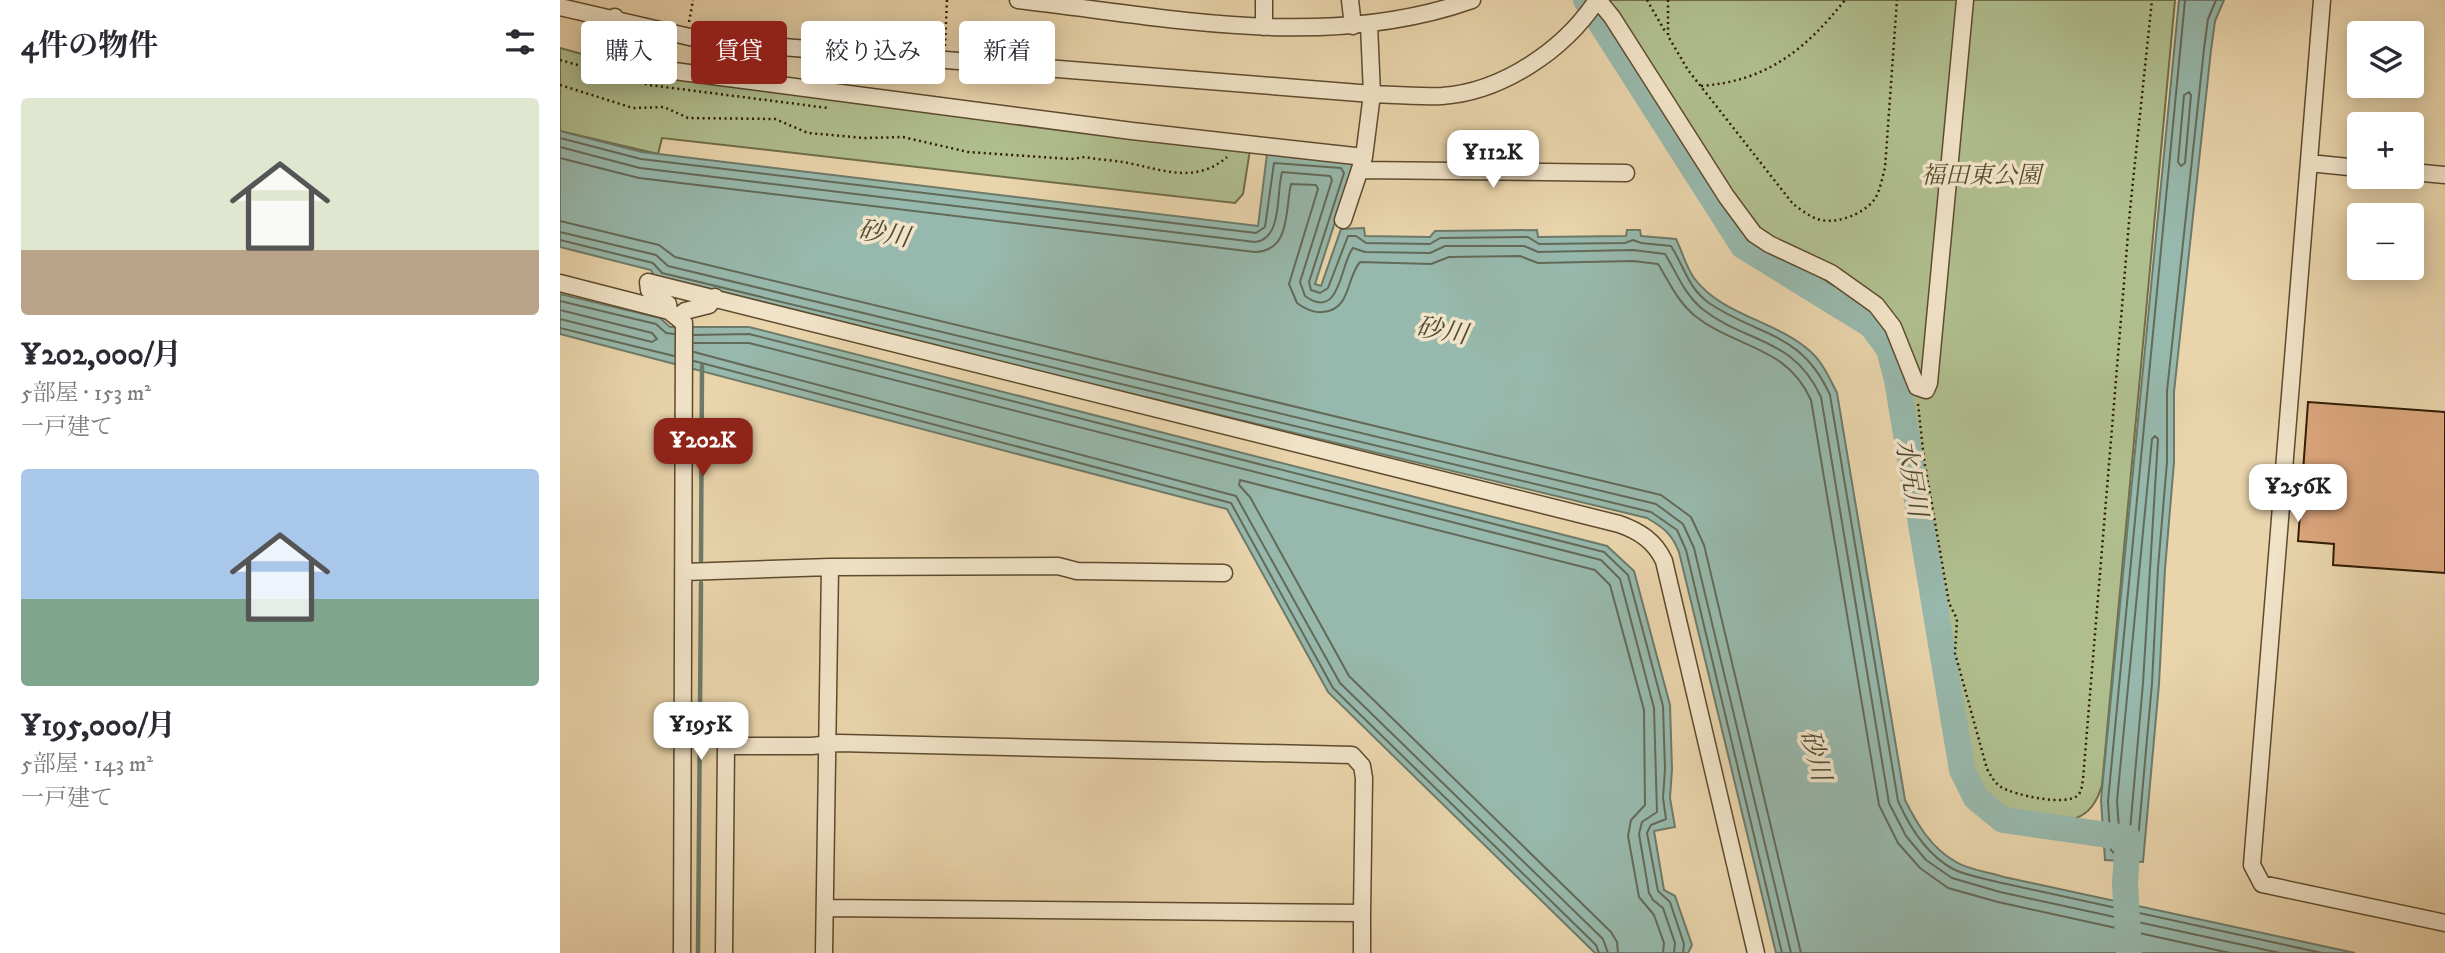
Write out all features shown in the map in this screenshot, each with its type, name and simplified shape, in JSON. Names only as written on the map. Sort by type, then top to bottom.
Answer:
[{"type":"street","points":[[1018,0],[1264,27],[1361,26],[1424,14],[1472,0]]},
{"type":"street","points":[[1264,0],[1264,27]]},
{"type":"street","points":[[1343,220],[1362,164],[1372,94],[1361,26],[1350,0]]},
{"type":"street","points":[[945,60],[1372,94],[1443,96],[1480,89],[1508,78],[1541,58],[1594,5],[1612,17],[1726,196],[1754,234],[1840,278],[1876,305],[1893,327],[1917,387],[1926,390],[1929,383],[1965,0]]},
{"type":"street","points":[[2322,0],[2252,865],[2262,884],[2445,923]]},
{"type":"street","points":[[560,7],[707,41],[801,49]]},
{"type":"street","points":[[615,18],[607,52],[674,71],[1362,164],[1626,173]]},
{"type":"street","points":[[2309,163],[2347,166]]},
{"type":"street","points":[[2424,173],[2445,175]]},
{"type":"street","points":[[681,953],[695,572],[685,385],[677,317],[668,304],[649,290],[648,282],[1619,524],[1643,534],[1656,546],[1664,561],[1756,953]]},
{"type":"street","points":[[560,283],[677,317]]},
{"type":"street","points":[[677,317],[685,311],[709,305],[715,297]]},
{"type":"street","points":[[695,572],[830,567],[1058,566],[1077,571],[1224,573]]},
{"type":"street","points":[[824,953],[830,567]]},
{"type":"street","points":[[724,953],[726,746],[826,745],[1352,755],[1362,766],[1364,778],[1362,953]]},
{"type":"street","points":[[825,908],[1362,913]]},
{"type":"path","points":[[686,36],[693,0]]},
{"type":"path","points":[[945,40],[947,0]]},
{"type":"path","points":[[1647,0],[1688,70],[1793,204],[1816,218],[1826,220],[1845,218],[1862,210],[1875,199],[1885,168],[1897,0]]},
{"type":"path","points":[[1668,0],[1668,36]]},
{"type":"path","points":[[1701,86],[1758,73],[1794,54],[1845,0]]},
{"type":"path","points":[[1917,387],[1924,458],[1950,603],[1957,619],[1955,653],[1987,769],[1998,785],[2012,792],[2046,799],[2076,798],[2083,779],[2130,210],[2152,0]]},
{"type":"path","points":[[560,85],[633,108],[664,107],[688,118],[775,119],[808,133],[865,138],[903,137],[968,152],[1071,159],[1085,157],[1178,174],[1200,173],[1216,167],[1227,157]]},
{"type":"green space","name":"福田東公園","points":[[1611,0],[2175,0],[2102,785],[2093,805],[2081,816],[2056,820],[2008,811],[1991,802],[1973,781],[1904,374],[1896,343],[1882,324],[1855,297],[1776,256],[1752,240],[1658,104],[1607,17]]},
{"type":"green space","points":[[560,48],[581,54],[581,84],[677,84],[677,78],[691,80],[691,84],[721,84],[1250,150],[1243,194],[1235,203],[662,138],[658,154],[560,131]]},
{"type":"water","points":[[2179,0],[2224,0],[2215,21],[2211,50],[2174,392],[2174,462],[2159,684],[2143,862],[2105,860],[2101,800]]},
{"type":"water","name":"砂川","points":[[560,131],[642,152],[1258,226],[1267,154],[1350,162],[1353,166],[1315,284],[1321,286],[1341,229],[1364,228],[1365,236],[1430,237],[1435,231],[1537,230],[1538,237],[1626,236],[1627,230],[1640,230],[1641,236],[1676,239],[1691,274],[1706,291],[1735,310],[1798,341],[1819,361],[1837,393],[1905,800],[1932,843],[1956,862],[1979,871],[2355,953],[1776,953],[1679,552],[1667,532],[1658,525],[1647,518],[656,279],[651,270],[560,247]]},
{"type":"water","points":[[560,294],[660,318],[670,327],[749,327],[1607,546],[1634,571],[1670,705],[1670,798],[1675,827],[1654,831],[1664,890],[1675,896],[1692,945],[1688,953],[1595,953],[1328,692],[1227,509],[560,334]]},
{"type":"building","points":[[2308,402],[2445,412],[2445,573],[2333,565],[2334,544],[2298,541]]},
{"type":"waterway","name":"水尻川","points":[[1586,0],[1743,246],[1871,325],[1889,349],[1897,380],[1962,770],[1976,798],[2003,820],[2128,838],[2125,883],[2129,953]]},
{"type":"waterway","points":[[701,561],[702,366]]},
{"type":"waterway","points":[[698,953],[701,583]]}]
